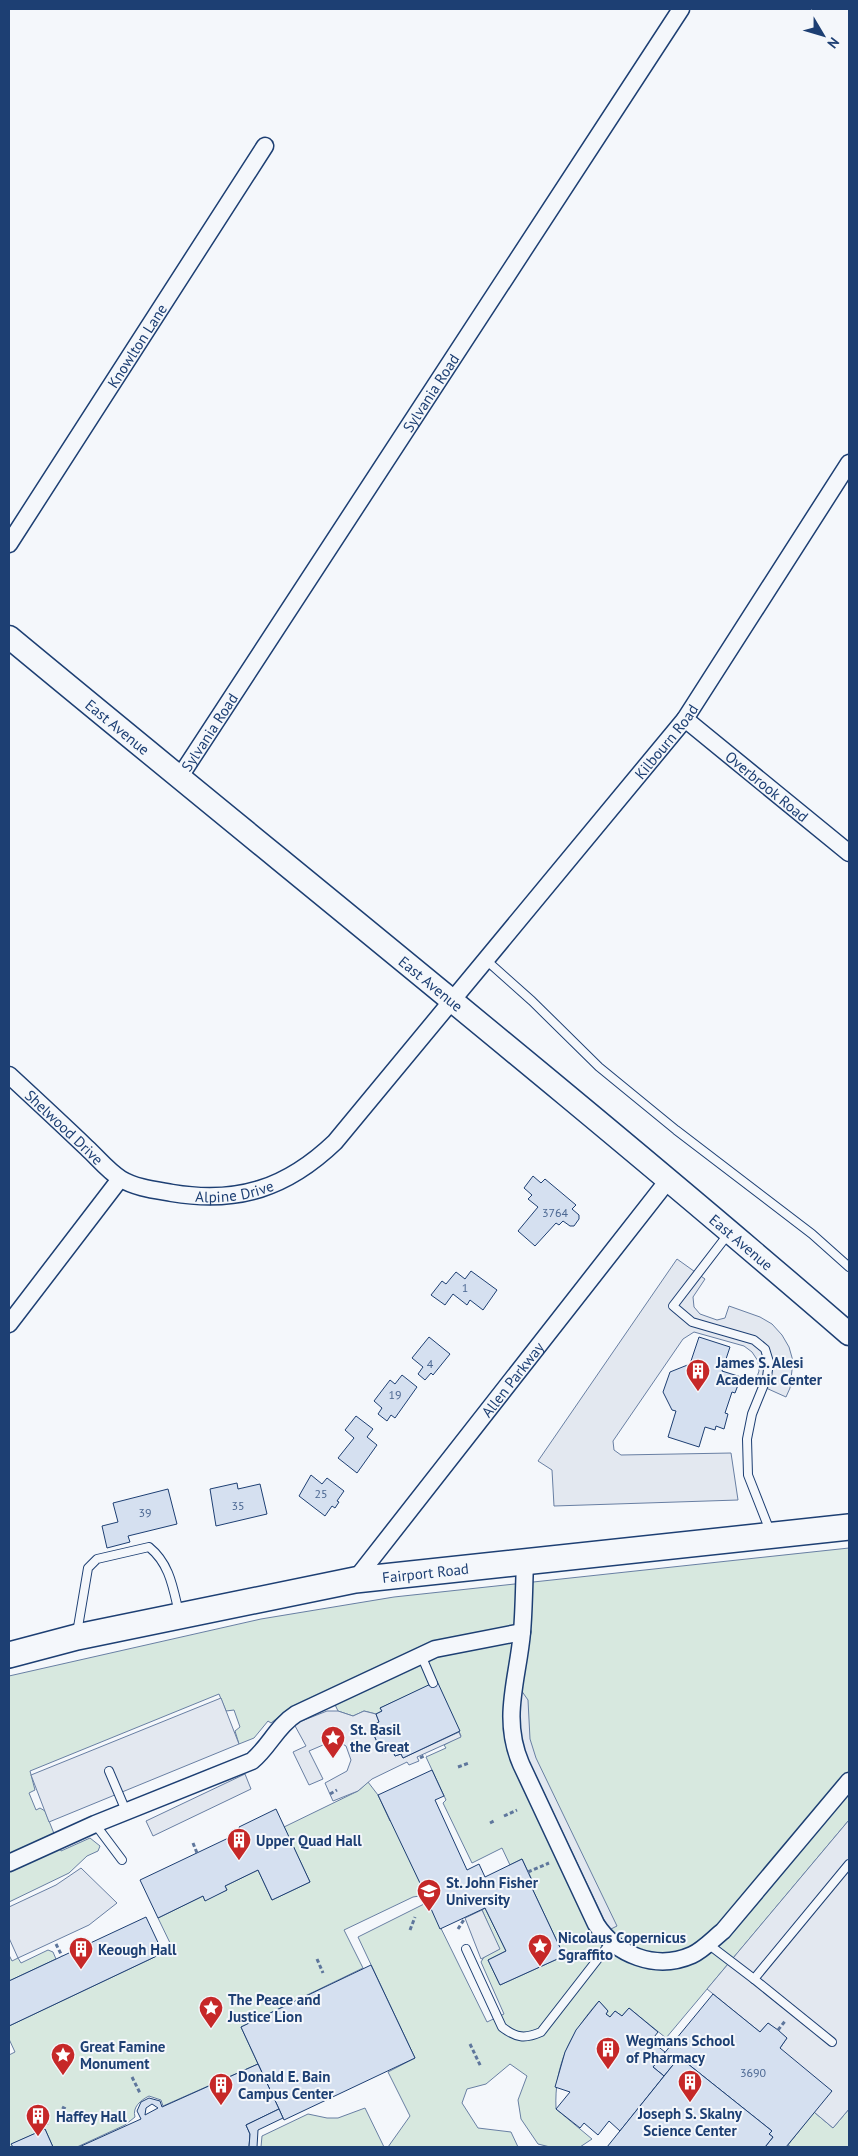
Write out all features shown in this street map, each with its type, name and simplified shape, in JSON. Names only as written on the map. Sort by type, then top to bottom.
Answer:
[{"type":"main road","name":"East Avenue","points":[[9,637],[669,1179],[849,1334]]},
{"type":"main road","name":"Fairport Road","points":[[9,1655],[77,1637],[355,1580],[849,1527]]},
{"type":"street","name":"Sylvania Road","points":[[179,778],[681,9]]},
{"type":"street","name":"Knowlton Lane","points":[[9,544],[265,146]]},
{"type":"street","name":"Kilbourn Road","points":[[453,1000],[685,719],[847,473]]},
{"type":"street","name":"Overbrook Road","points":[[685,719],[849,852]]},
{"type":"street","name":"Alpine Drive","points":[[120,1179],[146,1189],[196,1197],[254,1191],[292,1176],[316,1160],[336,1142],[453,1000]]},
{"type":"street","name":"Shelwood Drive","points":[[9,1075],[120,1179]]},
{"type":"street","points":[[9,1324],[120,1179]]},
{"type":"street","name":"Allen Parkway","points":[[355,1580],[669,1179]]},
{"type":"street","points":[[525,1562],[522,1632],[510,1722],[513,1739],[521,1764],[596,1924],[611,1942],[635,1957],[657,1961],[693,1955],[722,1930],[849,1780]]},
{"type":"street","points":[[9,1863],[94,1824],[252,1761],[265,1750],[284,1722],[296,1714],[421,1655],[454,1644],[522,1632]]},
{"type":"lane","points":[[486,960],[532,1000],[599,1067],[676,1130],[812,1234],[849,1266]]},
{"type":"lane","points":[[730,1231],[673,1306],[692,1322],[754,1340],[765,1349],[769,1362],[767,1377],[752,1414],[747,1439],[748,1475],[772,1535]]},
{"type":"lane","points":[[77,1637],[88,1568],[97,1559],[149,1547],[161,1556],[169,1572],[181,1617]]},
{"type":"lane","points":[[421,1655],[433,1683]]},
{"type":"lane","points":[[109,1772],[126,1811]]},
{"type":"lane","points":[[94,1824],[122,1860]]},
{"type":"lane","points":[[754,1979],[849,1864]]},
{"type":"lane","points":[[466,1949],[502,2027],[510,2034],[526,2038],[541,2032],[611,1942]]},
{"type":"lane","points":[[708,1944],[832,2042]]},
{"type":"path","points":[[420,1758],[426,1755]]},
{"type":"path","points":[[458,1767],[468,1762]]},
{"type":"path","points":[[330,1794],[337,1790]]},
{"type":"path","points":[[504,1816],[517,1810]]},
{"type":"path","points":[[193,1843],[197,1853]]},
{"type":"path","points":[[528,1872],[549,1863]]},
{"type":"path","points":[[410,1930],[415,1917]]},
{"type":"path","points":[[458,1929],[465,1918]]},
{"type":"path","points":[[56,1944],[62,1956]]},
{"type":"path","points":[[317,1959],[322,1973]]},
{"type":"path","points":[[778,2030],[786,2020]]},
{"type":"path","points":[[470,2044],[481,2067]]},
{"type":"path","points":[[132,2077],[140,2093]]},
{"type":"path","points":[[62,2107],[66,2108]]},
{"type":"path","points":[[46,2121],[47,2126]]},
{"type":"shaded area","points":[[677,1259],[705,1279],[693,1297],[694,1307],[700,1314],[717,1320],[725,1318],[729,1306],[760,1317],[772,1324],[782,1335],[789,1347],[793,1361],[790,1388],[786,1397],[755,1383],[759,1371],[758,1361],[752,1352],[744,1346],[694,1332],[683,1339],[613,1441],[614,1450],[621,1455],[731,1453],[738,1500],[554,1506],[552,1470],[538,1461]]},
{"type":"shaded area","points":[[849,1548],[849,1820],[666,2038],[629,2008],[622,2016],[615,2011],[610,2017],[606,2014],[608,2011],[599,2001],[589,2013],[572,2038],[566,2051],[561,2064],[556,2093],[556,2109],[592,2139],[580,2147],[550,2147],[538,2144],[521,2119],[518,2100],[527,2076],[510,2064],[486,2084],[467,2089],[462,2103],[478,2128],[511,2132],[518,2147],[388,2147],[410,2116],[388,2072],[415,2058],[358,1937],[428,1902],[487,2022],[504,2014],[481,1962],[484,1957],[499,1949],[482,1910],[485,1908],[506,1951],[488,1960],[500,1985],[564,1956],[531,1886],[534,1884],[522,1859],[510,1865],[502,1848],[472,1863],[443,1803],[446,1800],[426,1757],[446,1748],[444,1745],[461,1736],[437,1682],[380,1708],[382,1711],[376,1714],[364,1711],[353,1716],[338,1711],[328,1690],[290,1708],[271,1723],[268,1721],[254,1738],[239,1744],[235,1731],[240,1727],[234,1710],[226,1711],[219,1694],[30,1771],[35,1790],[29,1793],[36,1810],[40,1808],[45,1811],[61,1851],[90,1838],[100,1846],[98,1851],[87,1856],[69,1873],[9,1902],[9,1676],[261,1619],[394,1597]]},
{"type":"shaded area","points":[[521,1690],[528,1700],[530,1739],[536,1758],[617,1926],[609,1930],[525,1753],[518,1722]]},
{"type":"shaded area","points":[[221,1698],[239,1744],[49,1822],[31,1775]]},
{"type":"shaded area","points":[[327,1711],[338,1711],[353,1716],[364,1711],[376,1714],[379,1722],[370,1727],[382,1753],[392,1749],[395,1756],[401,1754],[403,1758],[459,1732],[461,1737],[417,1757],[419,1761],[409,1765],[407,1762],[372,1779],[358,1791],[333,1801],[325,1783],[347,1771],[351,1760],[346,1746],[339,1742],[330,1742],[309,1751],[323,1779],[309,1785],[293,1752],[306,1746],[294,1724]]},
{"type":"shaded area","points":[[245,1774],[251,1789],[153,1836],[146,1821]]},
{"type":"shaded area","points":[[368,1782],[378,1795],[391,1820],[426,1895],[413,1897],[344,1930],[363,1968],[241,2027],[258,2064],[163,2106],[161,2100],[149,2096],[138,2104],[134,2113],[135,2117],[125,2125],[77,2147],[53,2147],[45,2129],[12,2144],[13,2147],[9,2147],[9,2055],[15,2052],[9,2039],[9,2026],[172,1947],[158,1918],[203,1896],[205,1900],[227,1890],[225,1886],[258,1870],[272,1900],[310,1882],[284,1827],[358,1791]]},
{"type":"shaded area","points":[[849,1820],[849,2109],[833,2128],[814,2112],[780,2048],[787,2038],[768,2023],[760,2032],[707,1989]]},
{"type":"shaded area","points":[[81,1868],[117,1903],[89,1925],[18,1958],[9,1938],[9,1907],[56,1885]]},
{"type":"shaded area","points":[[482,1910],[500,1949],[481,1959],[465,1918]]},
{"type":"shaded area","points":[[48,1950],[53,1952],[56,1959],[9,1981],[9,1955],[12,1961],[18,1958],[21,1963]]},
{"type":"shaded area","points":[[365,2108],[384,2147],[261,2147],[262,2136],[308,2114],[338,2118]]},
{"type":"shaded area","points":[[849,2109],[849,2147],[791,2147],[788,2145],[814,2112],[833,2128]]},
{"type":"building","points":[[533,1176],[541,1183],[545,1179],[576,1205],[572,1209],[579,1215],[579,1219],[574,1226],[570,1226],[563,1221],[559,1225],[556,1223],[535,1246],[518,1231],[538,1207],[528,1199],[532,1195],[524,1188]]},
{"type":"building","points":[[471,1271],[497,1290],[483,1310],[470,1300],[467,1305],[453,1294],[445,1305],[431,1295],[442,1281],[446,1284],[456,1272],[465,1279]]},
{"type":"building","points":[[429,1337],[450,1354],[433,1375],[431,1373],[425,1380],[418,1374],[423,1367],[412,1358]]},
{"type":"building","name":"James S. Alesi Academic Center","points":[[699,1337],[730,1347],[722,1371],[741,1377],[735,1393],[732,1392],[725,1413],[728,1414],[724,1429],[716,1426],[715,1430],[705,1427],[699,1447],[668,1437],[676,1411],[672,1410],[663,1392],[670,1372],[690,1364]]},
{"type":"building","points":[[402,1375],[417,1387],[395,1418],[391,1415],[387,1421],[378,1414],[382,1408],[374,1401],[390,1380],[395,1384]]},
{"type":"building","points":[[356,1416],[373,1429],[367,1437],[377,1445],[357,1473],[338,1458],[354,1438],[345,1430]]},
{"type":"building","points":[[311,1475],[322,1484],[327,1478],[344,1491],[337,1501],[339,1502],[335,1508],[332,1506],[325,1516],[299,1496]]},
{"type":"building","points":[[237,1483],[238,1489],[260,1484],[267,1514],[216,1526],[210,1489]]},
{"type":"building","points":[[168,1489],[177,1524],[128,1536],[130,1542],[107,1548],[102,1526],[118,1522],[113,1503]]},
{"type":"building","points":[[437,1681],[460,1731],[403,1758],[401,1754],[395,1756],[392,1749],[382,1753],[370,1726],[379,1722],[376,1714],[382,1711],[380,1708]]},
{"type":"building","points":[[432,1770],[444,1796],[435,1800],[467,1870],[479,1864],[485,1877],[522,1859],[534,1885],[531,1886],[564,1956],[500,1985],[488,1960],[506,1951],[485,1908],[440,1929],[378,1795]]},
{"type":"building","name":"Upper Quad Hall","points":[[276,1809],[310,1882],[272,1900],[258,1870],[225,1886],[227,1890],[205,1901],[203,1896],[158,1918],[140,1880],[241,1832],[239,1827]]},
{"type":"building","name":"Keough Hall","points":[[146,1917],[163,1953],[9,2026],[9,1981]]},
{"type":"building","points":[[371,1965],[415,2058],[284,2120],[241,2027]]},
{"type":"building","points":[[713,1994],[760,2032],[768,2023],[778,2030],[787,2038],[780,2048],[832,2091],[786,2147],[765,2147],[773,2137],[769,2134],[772,2131],[683,2060],[681,2063],[677,2060],[664,2076],[653,2067]]},
{"type":"building","name":"Wegmans School of Pharmacy","points":[[599,2001],[608,2011],[606,2014],[610,2017],[615,2011],[622,2016],[629,2008],[658,2032],[651,2041],[665,2052],[653,2067],[664,2076],[620,2131],[609,2121],[598,2135],[584,2123],[580,2128],[556,2109],[570,2092],[555,2087],[565,2052],[576,2030]]},
{"type":"building","name":"Joseph S. Skalny Science Center","points":[[677,2060],[681,2063],[683,2060],[772,2131],[769,2134],[773,2137],[765,2147],[607,2147]]},
{"type":"building","name":"Donald E. Bain Campus Center","points":[[258,2064],[279,2109],[246,2125],[250,2134],[249,2147],[79,2147],[141,2119],[137,2111],[141,2102],[149,2098],[160,2101],[162,2107]],"holes":[[[152,2104],[158,2108],[145,2115],[146,2108]]]},
{"type":"building","points":[[279,2109],[283,2118],[258,2130],[257,2147],[249,2147],[250,2134],[246,2125]]},
{"type":"building","name":"Haffey Hall","points":[[45,2129],[53,2147],[13,2147],[11,2144]]},
{"type":"place","name":"James S. Alesi Academic Center","points":[[698,1392]]},
{"type":"place","name":"St. Basil the Great","points":[[333,1759]]},
{"type":"place","name":"Upper Quad Hall","points":[[239,1861]]},
{"type":"place","name":"St. John Fisher University","points":[[429,1912]]},
{"type":"place","name":"Nicolaus Copernicus Sgraffito","points":[[540,1967]]},
{"type":"place","name":"Keough Hall","points":[[81,1970]]},
{"type":"place","name":"The Peace and Justice Lion","points":[[211,2029]]},
{"type":"place","name":"Wegmans School of Pharmacy","points":[[608,2070]]},
{"type":"place","name":"Great Famine Monument","points":[[63,2076]]},
{"type":"place","name":"Joseph S. Skalny Science Center","points":[[690,2103]]},
{"type":"place","name":"Donald E. Bain Campus Center","points":[[221,2106]]},
{"type":"place","name":"Haffey Hall","points":[[38,2137]]}]
